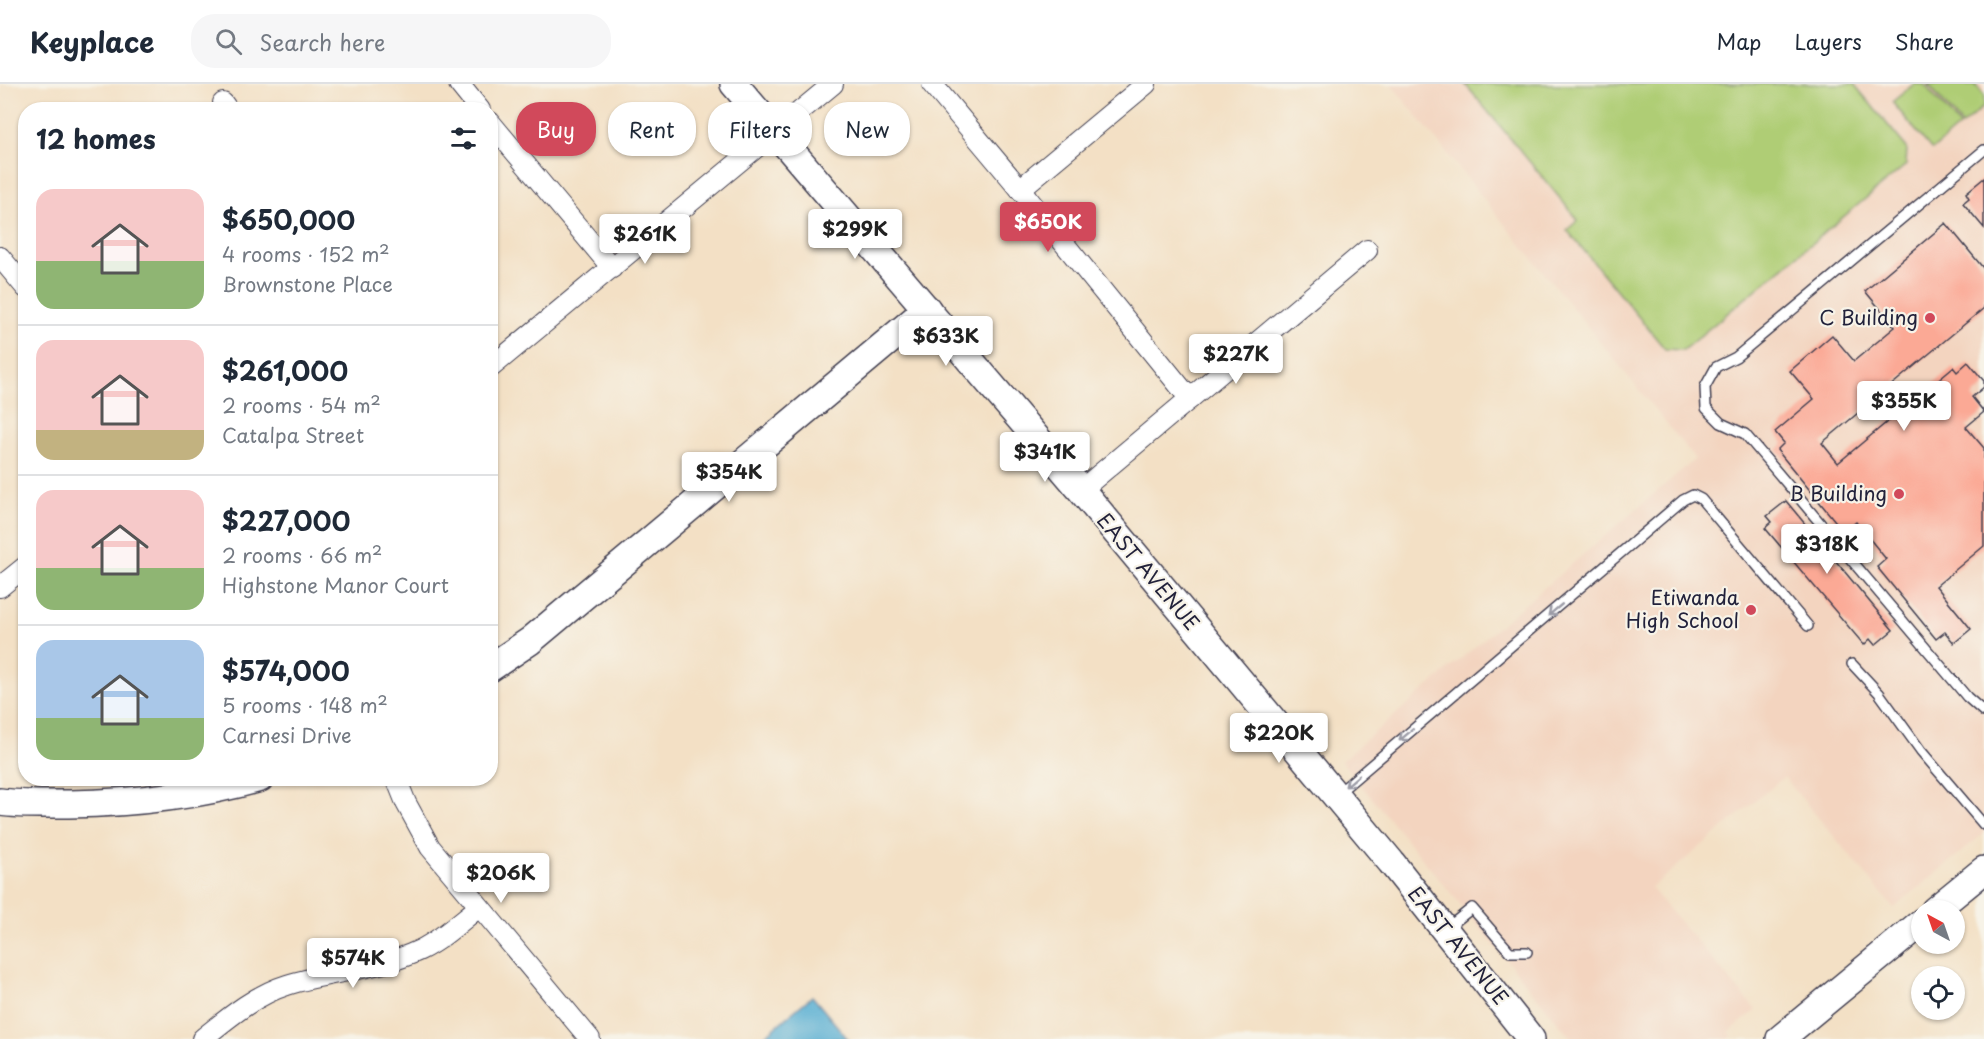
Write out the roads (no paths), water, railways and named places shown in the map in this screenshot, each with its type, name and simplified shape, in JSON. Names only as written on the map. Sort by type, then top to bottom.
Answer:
[{"type":"main road","name":"EAST AVENUE","points":[[734,84],[749,102]]},
{"type":"main road","name":"EAST AVENUE","points":[[795,156],[1080,490],[1335,795],[1531,1039]]},
{"type":"main road","points":[[498,663],[530,641],[927,309]]},
{"type":"main road","points":[[0,802],[129,803],[230,786]]},
{"type":"main road","points":[[1947,900],[1984,870]]},
{"type":"main road","points":[[1780,1039],[1911,931]]},
{"type":"street","points":[[459,84],[474,102]]},
{"type":"street","points":[[812,102],[833,84]]},
{"type":"street","points":[[932,84],[1190,399]]},
{"type":"street","points":[[1020,189],[1146,84]]},
{"type":"street","points":[[498,132],[612,268]]},
{"type":"street","points":[[498,361],[747,156]]},
{"type":"street","points":[[1080,490],[1367,250]]},
{"type":"street","points":[[0,257],[18,278]]},
{"type":"street","points":[[0,587],[18,572]]},
{"type":"street","points":[[399,786],[430,847],[590,1039]]},
{"type":"street","points":[[202,1039],[239,1009],[285,986],[370,966],[422,949],[479,907]]},
{"type":"lane","points":[[1984,150],[1736,357],[1716,367],[1705,387],[1706,408],[1721,423],[1745,434],[1967,697],[1984,712]]},
{"type":"lane","points":[[1335,795],[1683,500],[1693,495],[1701,499],[1808,626]]},
{"type":"lane","points":[[1599,572],[1607,581]]},
{"type":"lane","points":[[1852,664],[1879,693],[1921,751],[1984,825]]},
{"type":"lane","points":[[1445,930],[1480,901]]},
{"type":"lane","points":[[1472,908],[1510,952],[1527,952]]},
{"type":"water","points":[[812,996],[848,1039],[761,1039]]},
{"type":"place","name":"C Building","points":[[1930,318]]},
{"type":"place","name":"B Building","points":[[1899,494]]},
{"type":"place","name":"Etiwanda High School","points":[[1751,610]]}]
